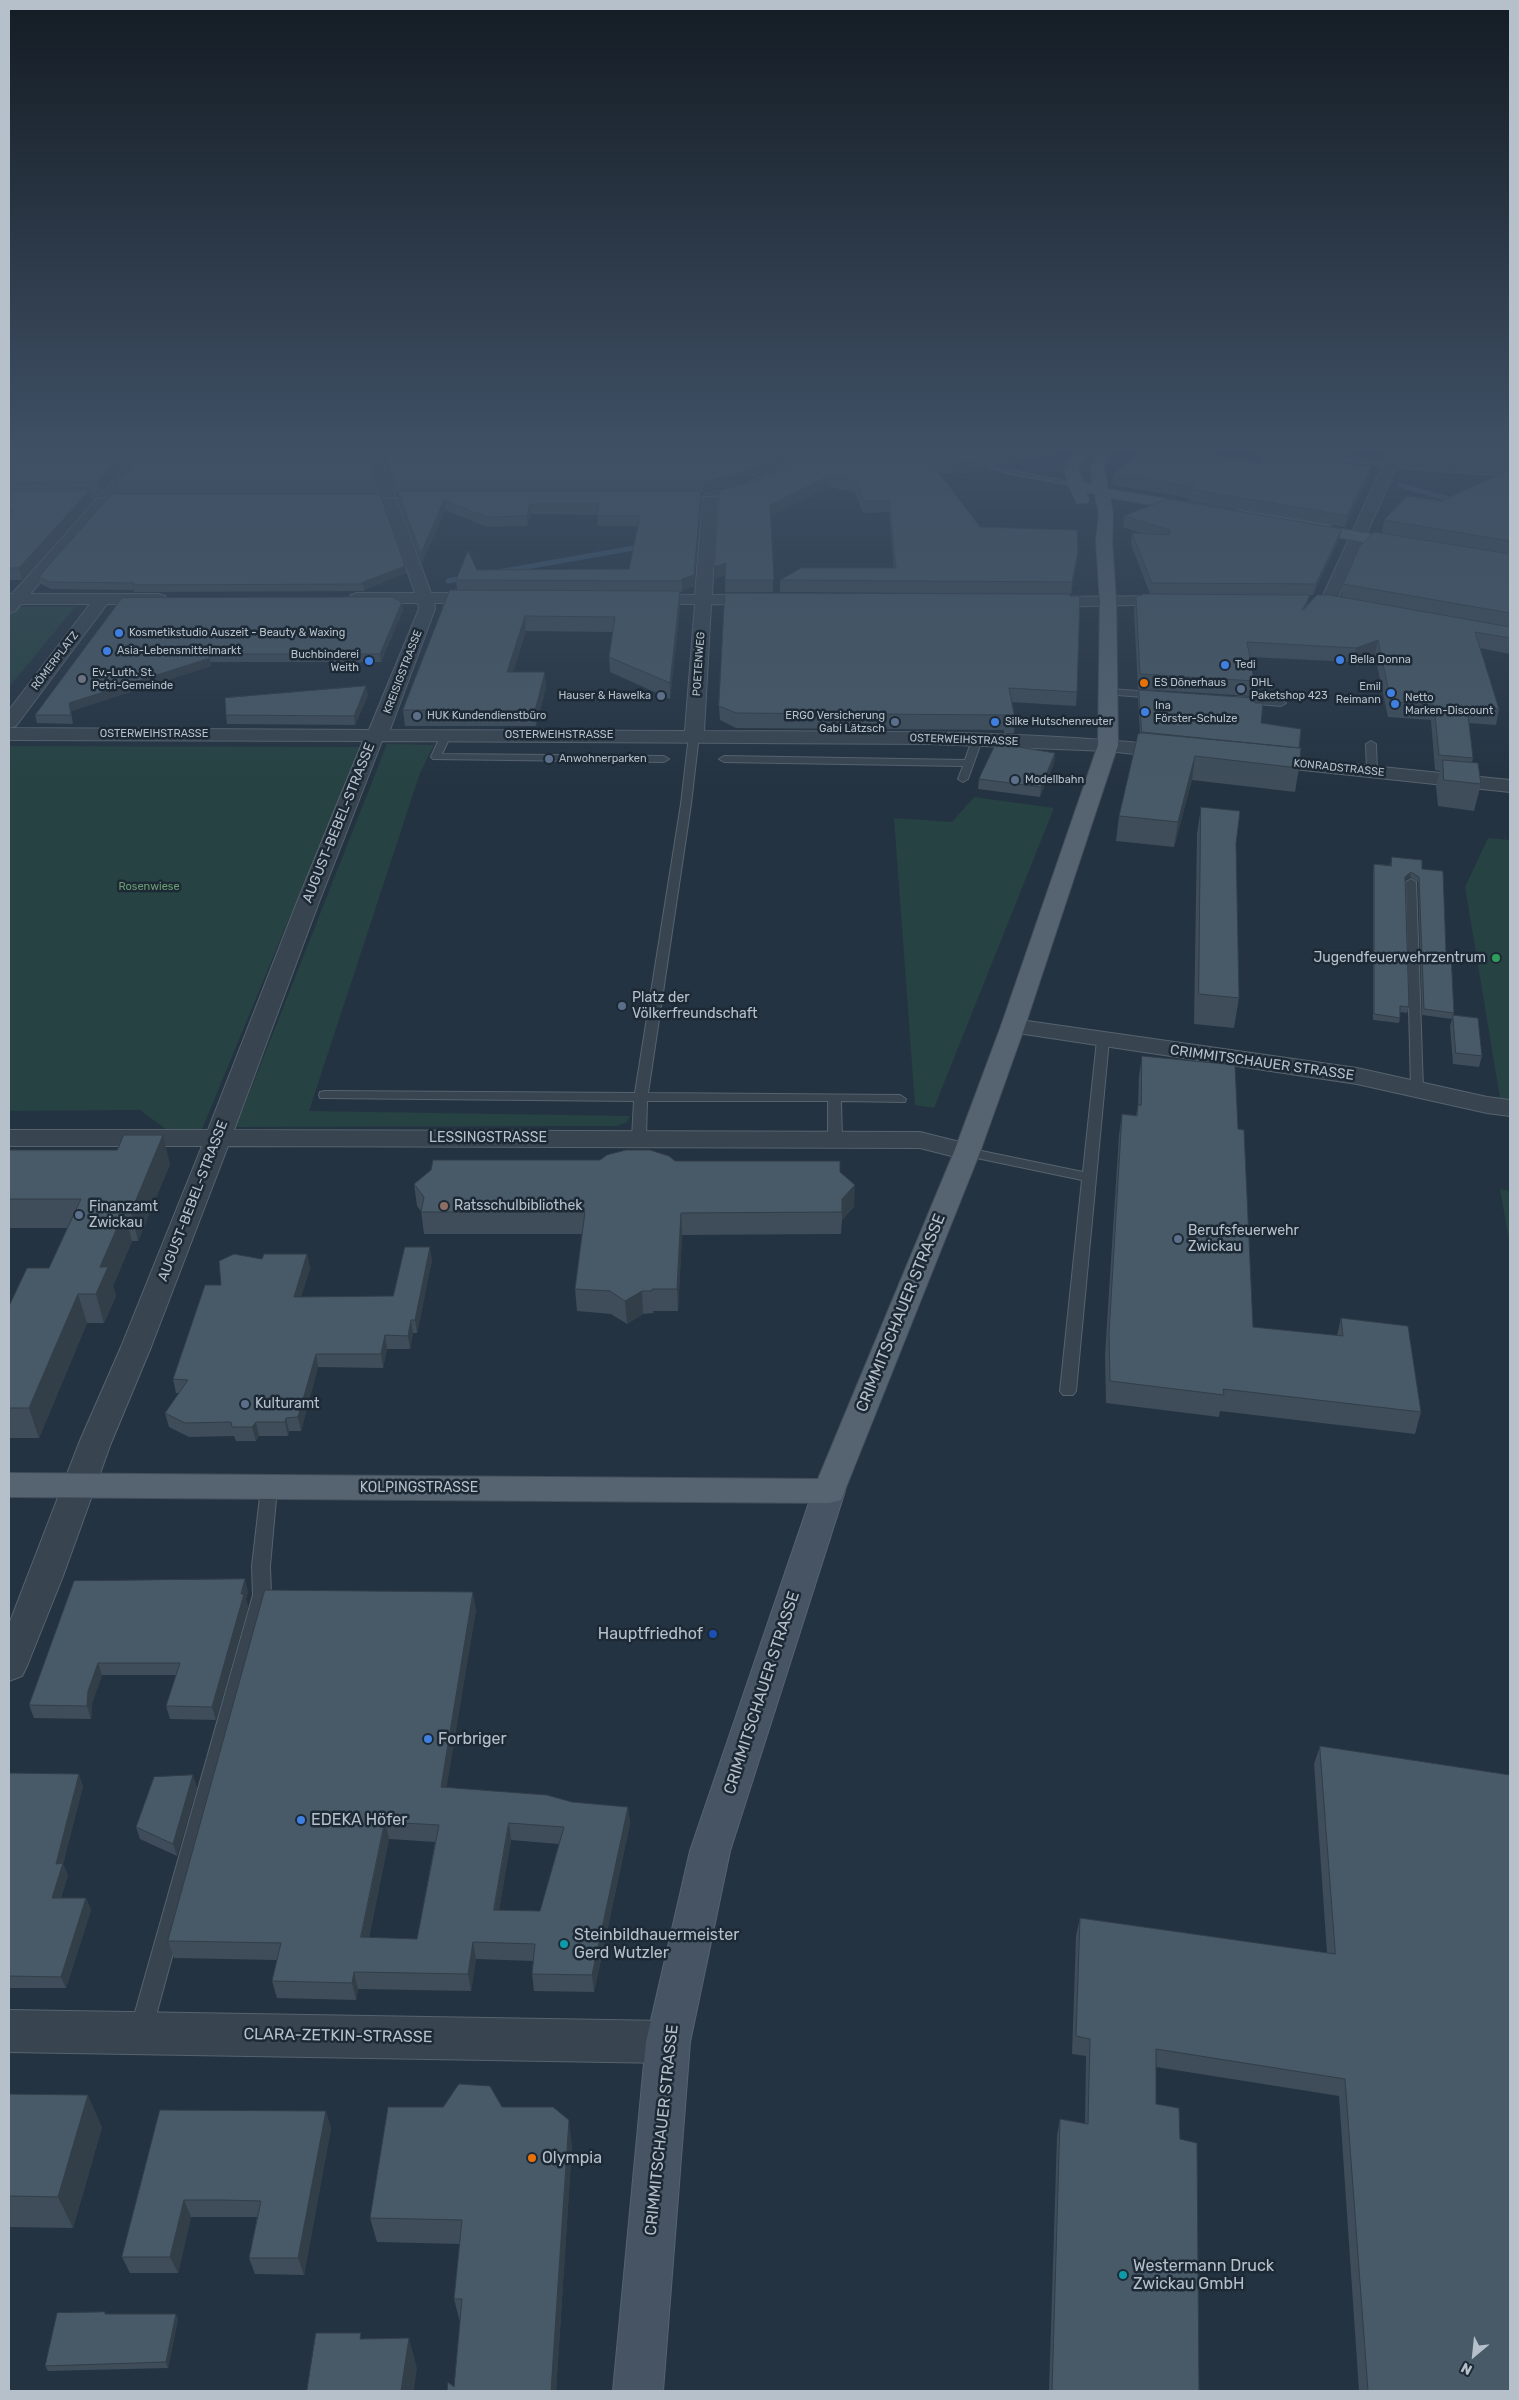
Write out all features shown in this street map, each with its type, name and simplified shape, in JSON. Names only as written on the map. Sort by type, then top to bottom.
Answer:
[{"type":"main road","name":"CRIMMITSCHAUER STRASSE","points":[[638,2391],[668,2042],[710,1851],[829,1491],[967,1152],[1013,1026],[1108,746],[1108,602],[1106,566]]},
{"type":"main road","name":"KOLPINGSTRASSE","points":[[9,1485],[78,1484],[269,1488],[829,1491]]},
{"type":"street","points":[[11,602],[43,566]]},
{"type":"street","name":"KREISIGSTRASSE","points":[[375,735],[381,729],[427,609],[414,566]]},
{"type":"street","name":"POETENWEG","points":[[694,735],[704,566]]},
{"type":"street","points":[[1328,602],[1344,566]]},
{"type":"street","points":[[372,598],[418,578]]},
{"type":"street","points":[[343,598],[502,598]]},
{"type":"street","name":"RÖMERPLATZ","points":[[9,722],[102,599]]},
{"type":"street","points":[[11,602],[179,599]]},
{"type":"street","points":[[626,599],[783,600]]},
{"type":"street","points":[[1022,602],[1184,601]]},
{"type":"street","points":[[1308,602],[1328,602],[1346,605]]},
{"type":"street","name":"OSTERWEIHSTRASSE","points":[[9,734],[694,735],[977,740],[1108,746]]},
{"type":"street","name":"AUGUST-BEBEL-STRASSE","points":[[9,1666],[46,1576],[78,1484],[136,1347],[308,902],[375,735]]},
{"type":"street","points":[[1108,746],[1186,753]]},
{"type":"street","name":"KONRADSTRASSE","points":[[1245,759],[1510,786]]},
{"type":"street","name":"CRIMMITSCHAUER STRASSE","points":[[1013,1026],[1357,1076],[1510,1108]]},
{"type":"street","name":"LESSINGSTRASSE","points":[[9,1138],[920,1140],[967,1152]]},
{"type":"street","name":"CLARA-ZETKIN-STRASSE","points":[[9,2031],[668,2042]]},
{"type":"lane","points":[[1108,692],[1166,696]]},
{"type":"lane","points":[[1224,700],[1282,703]]},
{"type":"lane","points":[[446,735],[436,757],[664,759]]},
{"type":"lane","points":[[639,1138],[641,1098],[686,804],[694,735]]},
{"type":"lane","points":[[963,779],[977,740]]},
{"type":"lane","points":[[1371,744],[1372,771]]},
{"type":"lane","points":[[724,759],[968,763]]},
{"type":"lane","points":[[1411,882],[1418,1089]]},
{"type":"lane","points":[[1068,1391],[1103,1040]]},
{"type":"lane","points":[[325,1095],[641,1098],[834,1097],[900,1099]]},
{"type":"lane","points":[[834,1097],[835,1139]]},
{"type":"lane","points":[[967,1152],[1090,1177]]},
{"type":"lane","points":[[140,2032],[262,1595],[261,1566],[269,1488]]},
{"type":"green space","points":[[9,607],[75,607],[9,687]]},
{"type":"green space","points":[[387,744],[434,745],[420,773],[309,1111],[630,1116],[627,1122],[617,1126],[236,1127]]},
{"type":"green space","name":"Rosenwiese","points":[[9,746],[360,747],[202,1129],[167,1130],[140,1110],[9,1111]]},
{"type":"green space","points":[[974,797],[1054,808],[934,1108],[915,1105],[894,818],[952,822]]},
{"type":"green space","points":[[1488,838],[1510,840],[1510,1099],[1500,1098],[1465,887]]},
{"type":"green space","points":[[1500,1189],[1510,1191],[1510,1246]]},
{"type":"building","points":[[9,566],[21,566],[19,568],[9,568]]},
{"type":"building","points":[[49,566],[405,566],[361,583],[363,584],[133,585],[135,583],[49,582],[39,577]]},
{"type":"building","points":[[462,566],[475,566],[477,570],[629,569],[630,566],[695,566],[694,575],[681,581],[456,580]]},
{"type":"building","points":[[726,566],[773,566],[774,580],[725,580]]},
{"type":"building","points":[[896,566],[1075,566],[1072,582],[780,580],[801,568],[896,568]]},
{"type":"building","points":[[1145,566],[1325,566],[1316,584],[1152,583]]},
{"type":"building","points":[[1351,566],[1510,566],[1510,613],[1343,584]]},
{"type":"building","points":[[450,590],[680,591],[670,683],[609,657],[615,617],[525,616],[507,672],[545,672],[535,711],[403,710]]},
{"type":"building","points":[[725,593],[1070,594],[1070,596],[1080,596],[1077,692],[1009,688],[1015,719],[1005,719],[1007,715],[736,713],[719,706]]},
{"type":"building","points":[[1144,594],[1310,595],[1302,611],[1317,595],[1330,595],[1510,627],[1510,638],[1475,632],[1499,709],[1467,707],[1473,758],[1439,755],[1434,705],[1391,702],[1378,640],[1356,648],[1247,642],[1254,681],[1140,674],[1136,597]]},
{"type":"building","points":[[392,597],[402,602],[380,654],[209,654],[210,658],[69,703],[71,715],[35,715],[122,598]]},
{"type":"building","points":[[366,686],[354,716],[226,715],[225,698]]},
{"type":"building","points":[[1139,690],[1254,698],[1255,703],[1263,703],[1261,723],[1301,729],[1299,748],[1142,732]]},
{"type":"building","points":[[1138,734],[1301,748],[1299,768],[1195,756],[1178,822],[1119,816]]},
{"type":"building","points":[[998,739],[1018,740],[1019,747],[1055,753],[1041,787],[979,779]]},
{"type":"building","points":[[1443,760],[1478,763],[1481,784],[1444,780]]},
{"type":"building","points":[[1201,807],[1240,811],[1236,844],[1239,998],[1199,994]]},
{"type":"building","points":[[1392,857],[1422,860],[1422,869],[1443,871],[1446,953],[1451,954],[1454,1013],[1424,1009],[1419,877],[1411,872],[1405,877],[1409,1007],[1400,1006],[1400,1018],[1374,1014],[1374,864],[1391,866]]},
{"type":"building","points":[[1453,1015],[1478,1018],[1482,1056],[1456,1053]]},
{"type":"building","name":"Berufsfeuerwehr Zwickau","points":[[1142,1056],[1235,1065],[1238,1129],[1244,1130],[1253,1327],[1343,1336],[1341,1318],[1408,1326],[1421,1412],[1223,1389],[1224,1395],[1110,1381],[1109,1333],[1122,1114],[1137,1116],[1138,1105],[1141,1105]]},
{"type":"building","points":[[124,1135],[163,1135],[131,1212],[124,1212],[100,1267],[108,1267],[96,1294],[78,1294],[29,1408],[9,1408],[9,1306],[27,1268],[49,1268],[81,1199],[9,1199],[9,1150],[117,1150]]},
{"type":"building","points":[[626,1150],[650,1150],[669,1156],[675,1161],[840,1161],[840,1172],[855,1185],[842,1199],[842,1212],[681,1213],[677,1289],[642,1291],[625,1301],[610,1291],[575,1289],[585,1212],[421,1212],[424,1197],[414,1184],[431,1170],[433,1160],[600,1160],[607,1155]]},
{"type":"building","points":[[405,1247],[430,1247],[415,1320],[411,1320],[408,1336],[385,1335],[381,1354],[316,1354],[298,1417],[286,1418],[285,1422],[256,1422],[252,1427],[232,1427],[231,1422],[185,1423],[165,1413],[188,1380],[173,1379],[205,1285],[221,1285],[219,1261],[234,1254],[262,1259],[264,1254],[307,1254],[294,1297],[393,1296]]},
{"type":"building","points":[[245,1579],[241,1594],[244,1594],[212,1707],[166,1706],[180,1663],[98,1663],[88,1691],[87,1706],[29,1705],[74,1581]]},
{"type":"building","name":"EDEKA Höfer","points":[[265,1590],[473,1592],[441,1787],[547,1795],[572,1802],[628,1807],[592,1975],[532,1974],[535,1944],[473,1942],[468,1974],[354,1972],[352,1983],[272,1981],[281,1943],[168,1941]],"holes":[[[385,1822],[439,1825],[417,1939],[361,1937]],[[509,1823],[564,1827],[540,1911],[494,1910]]]},
{"type":"building","points":[[1320,1746],[1510,1775],[1510,2391],[1368,2391],[1345,2079],[1156,2049],[1156,2104],[1179,2108],[1180,2139],[1197,2143],[1199,2391],[1052,2391],[1060,2119],[1088,2124],[1090,2039],[1076,2036],[1080,1918],[1335,1954]]},
{"type":"building","points":[[9,1773],[79,1774],[56,1864],[63,1863],[52,1898],[86,1898],[61,1977],[9,1976]]},
{"type":"building","points":[[193,1775],[173,1844],[136,1827],[154,1777]]},
{"type":"building","points":[[459,2084],[490,2086],[502,2107],[553,2107],[569,2120],[551,2391],[447,2391],[448,2382],[454,2387],[462,2299],[454,2299],[462,2220],[370,2218],[388,2107],[443,2107]]},
{"type":"building","points":[[9,2094],[88,2095],[58,2197],[9,2196]]},
{"type":"building","points":[[160,2110],[326,2111],[298,2258],[249,2258],[261,2201],[222,2200],[184,2200],[170,2257],[122,2257]]},
{"type":"building","points":[[105,2312],[105,2314],[176,2314],[166,2362],[45,2366],[57,2313]]},
{"type":"building","points":[[316,2333],[361,2333],[360,2339],[409,2338],[401,2391],[307,2391]]},
{"type":"waterway","points":[[498,572],[532,566]]},
{"type":"waterway","points":[[448,581],[468,577]]},
{"type":"place","name":"Kosmetikstudio Auszeit - Beauty & Waxing","points":[[119,633]]},
{"type":"place","name":"Asia-Lebensmittelmarkt","points":[[107,651]]},
{"type":"place","name":"Bella Donna","points":[[1340,660]]},
{"type":"place","name":"Buchbinderei Weith","points":[[369,661]]},
{"type":"place","name":"Tedi","points":[[1225,665]]},
{"type":"place","name":"Ev.-Luth. St. Petri-Gemeinde","points":[[82,679]]},
{"type":"place","name":"ES Dönerhaus","points":[[1144,683]]},
{"type":"place","name":"DHL Paketshop 423","points":[[1241,689]]},
{"type":"place","name":"Emil Reimann","points":[[1391,693]]},
{"type":"place","name":"Hauser & Hawelka","points":[[661,696]]},
{"type":"place","name":"Netto Marken-Discount","points":[[1395,704]]},
{"type":"place","name":"Ina Förster-Schulze","points":[[1145,712]]},
{"type":"place","name":"HUK Kundendienstbüro","points":[[417,716]]},
{"type":"place","name":"ERGO Versicherung Gabi Lätzsch","points":[[895,722]]},
{"type":"place","name":"Silke Hutschenreuter","points":[[995,722]]},
{"type":"place","name":"Anwohnerparken","points":[[549,759]]},
{"type":"place","name":"Modellbahn","points":[[1015,780]]},
{"type":"place","name":"Jugendfeuerwehrzentrum","points":[[1496,958]]},
{"type":"place","name":"Platz der Völkerfreundschaft","points":[[622,1006]]},
{"type":"place","name":"Ratsschulbibliothek","points":[[444,1206]]},
{"type":"place","name":"Finanzamt Zwickau","points":[[79,1215]]},
{"type":"place","name":"Berufsfeuerwehr Zwickau","points":[[1178,1239]]},
{"type":"place","name":"Kulturamt","points":[[245,1404]]},
{"type":"place","name":"Hauptfriedhof","points":[[713,1634]]},
{"type":"place","name":"Forbriger","points":[[428,1739]]},
{"type":"place","name":"EDEKA Höfer","points":[[301,1820]]},
{"type":"place","name":"Steinbildhauermeister Gerd Wutzler","points":[[564,1944]]},
{"type":"place","name":"Olympia","points":[[532,2158]]},
{"type":"place","name":"Westermann Druck Zwickau GmbH","points":[[1123,2275]]}]
